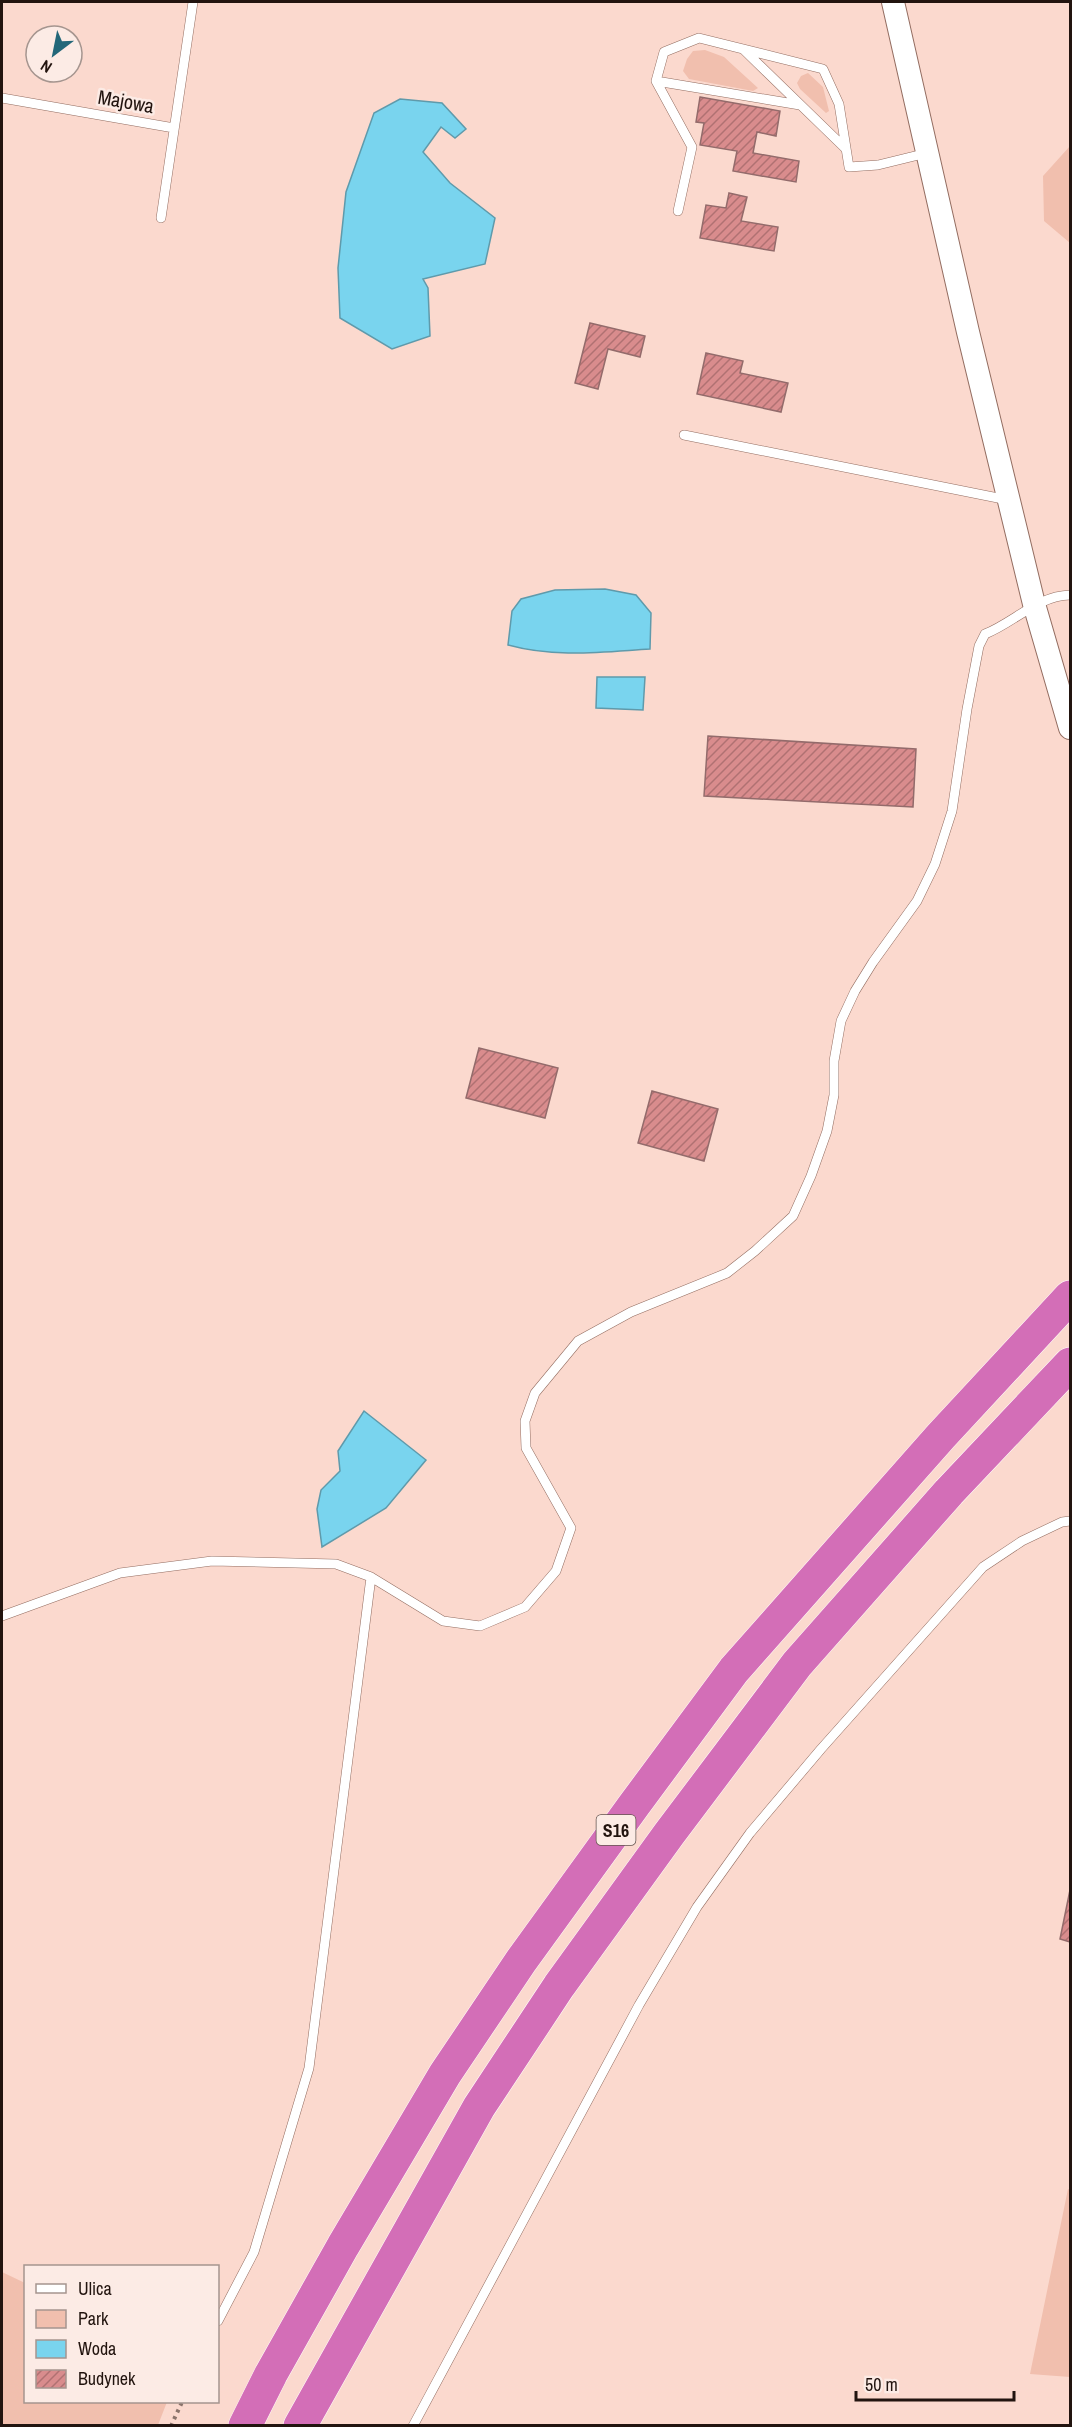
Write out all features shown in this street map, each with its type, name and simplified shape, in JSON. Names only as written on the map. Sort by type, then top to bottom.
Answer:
[{"type":"highway","name":"S16","points":[[245,2426],[271,2374],[343,2246],[445,2074],[521,1960],[634,1805],[734,1670],[941,1436],[1071,1297]]},
{"type":"highway","name":"S16","points":[[300,2426],[381,2277],[478,2107],[559,1986],[662,1844],[797,1664],[950,1492],[1071,1364]]},
{"type":"street","points":[[893,2],[1034,604],[1071,728]]},
{"type":"lane","name":"Majowa","points":[[161,219],[194,2]]},
{"type":"lane","points":[[678,211],[692,147],[656,81],[663,52],[699,38],[823,69],[839,104],[849,167],[878,165],[927,153]]},
{"type":"lane","points":[[742,49],[846,149]]},
{"type":"lane","points":[[656,81],[800,105]]},
{"type":"lane","name":"Majowa","points":[[2,98],[174,128]]},
{"type":"lane","points":[[684,435],[1009,501]]},
{"type":"lane","points":[[2,1616],[120,1573],[212,1561],[336,1564],[371,1577],[442,1621],[480,1626],[525,1607],[556,1571],[571,1528],[526,1448],[525,1421],[535,1392],[578,1341],[631,1312],[727,1273],[793,1216],[811,1176],[826,1131],[834,1095],[834,1061],[842,1021],[855,991],[917,901],[935,864],[952,811],[979,646],[986,634],[1001,627],[1034,604],[1071,595]]},
{"type":"lane","points":[[413,2426],[639,2005],[697,1907],[750,1833],[821,1749],[983,1567],[1022,1541],[1062,1522],[1071,1521]]},
{"type":"lane","points":[[219,2319],[254,2252],[309,2068],[371,1577]]},
{"type":"path","points":[[171,2426],[182,2403]]},
{"type":"green space","points":[[705,50],[724,57],[758,88],[753,91],[689,79],[683,71],[687,59],[693,51]]},
{"type":"green space","points":[[808,73],[823,87],[829,111],[826,113],[800,89],[797,83],[801,76]]},
{"type":"green space","points":[[1070,146],[1070,243],[1044,221],[1043,176]]},
{"type":"green space","points":[[1068,2189],[1070,2190],[1070,2377],[1030,2374]]},
{"type":"green space","points":[[2,2272],[24,2283],[24,2403],[167,2403],[158,2425],[2,2425]]},
{"type":"water","points":[[400,99],[442,103],[466,129],[455,138],[441,127],[423,152],[450,183],[495,218],[485,264],[423,279],[428,288],[430,336],[392,349],[340,318],[338,268],[346,192],[374,113]]},
{"type":"water","points":[[605,589],[636,595],[651,613],[650,649],[561,653],[508,645],[512,611],[521,599],[555,590]]},
{"type":"water","points":[[597,677],[645,677],[643,710],[596,708]]},
{"type":"water","points":[[364,1411],[426,1460],[386,1508],[322,1547],[317,1509],[321,1490],[340,1471],[338,1451]]},
{"type":"building","points":[[700,97],[780,111],[776,136],[757,132],[753,153],[799,161],[796,182],[733,171],[737,151],[700,145],[704,123],[696,122]]},
{"type":"building","points":[[729,193],[747,197],[741,221],[778,227],[774,251],[700,238],[706,205],[726,208]]},
{"type":"building","points":[[590,323],[645,336],[640,357],[608,349],[598,389],[575,383]]},
{"type":"building","points":[[706,353],[743,361],[740,373],[788,383],[781,412],[697,394]]},
{"type":"building","points":[[708,736],[916,749],[913,807],[704,796]]},
{"type":"building","points":[[479,1048],[558,1068],[545,1118],[466,1098]]},
{"type":"building","points":[[652,1091],[718,1109],[704,1161],[638,1143]]},
{"type":"building","points":[[1070,1890],[1070,1942],[1060,1939]]}]
